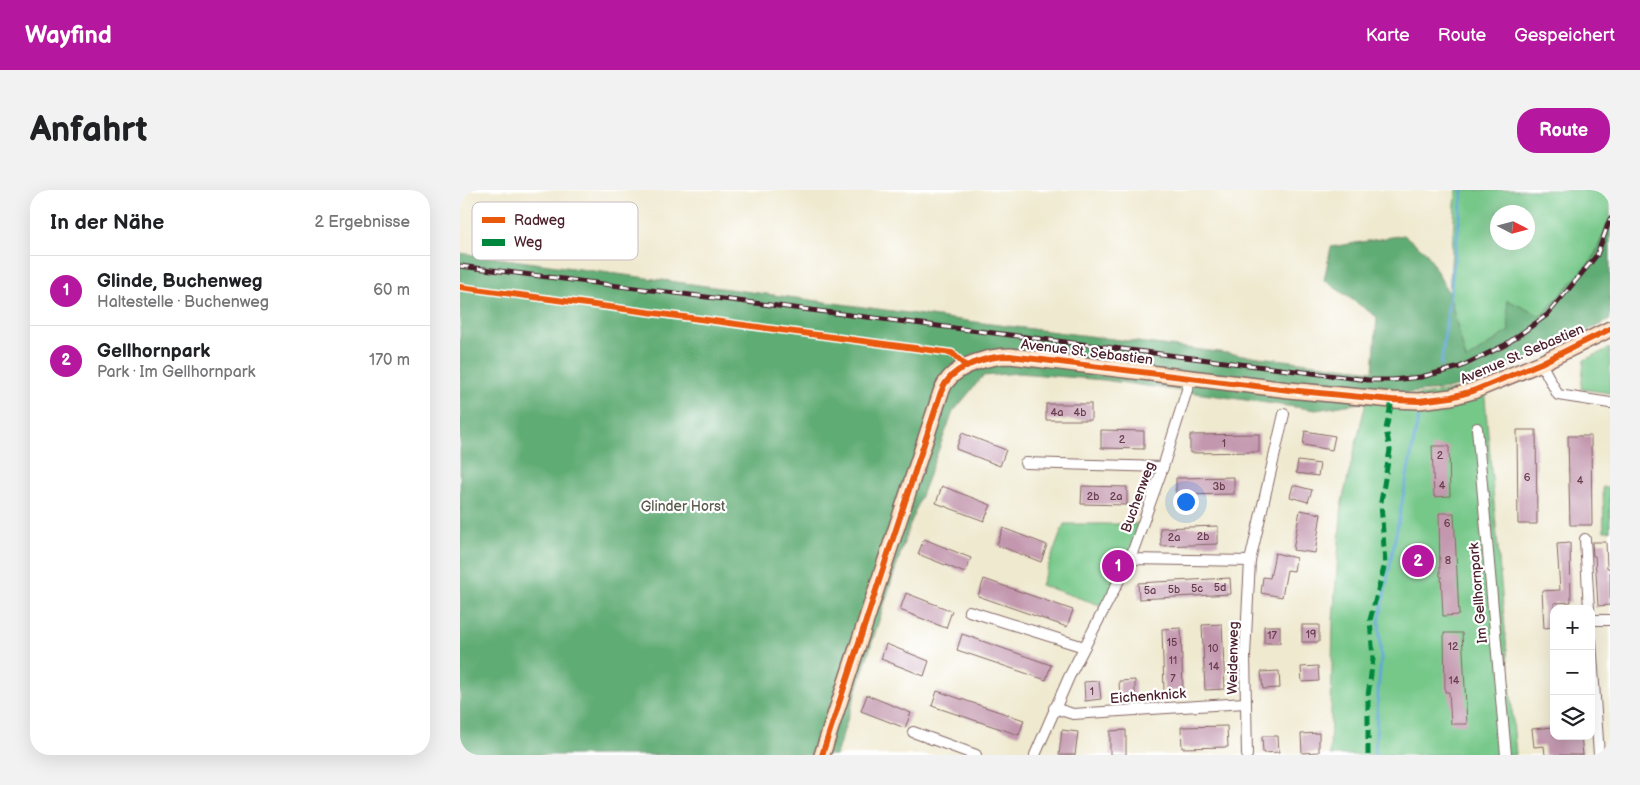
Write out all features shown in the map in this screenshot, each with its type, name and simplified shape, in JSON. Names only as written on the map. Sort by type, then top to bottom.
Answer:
[{"type":"main road","name":"Avenue St. Sebastien","points":[[822,755],[938,401],[947,380],[977,362],[998,356],[1010,356],[1298,391],[1419,401],[1452,397],[1473,391],[1541,363],[1610,329]]},
{"type":"street","points":[[1541,363],[1558,396],[1610,403]]},
{"type":"street","name":"Buchenweg","points":[[1035,755],[1054,708],[1130,559],[1163,467],[1191,377]]},
{"type":"street","name":"Weidenweg","points":[[1247,755],[1245,655],[1250,561],[1284,414]]},
{"type":"street","name":"Im Gellhornpark","points":[[1477,428],[1506,755]]},
{"type":"street","points":[[1025,463],[1163,467]]},
{"type":"street","points":[[1584,539],[1589,605]]},
{"type":"street","points":[[1130,559],[1250,561]]},
{"type":"street","points":[[969,611],[1084,647]]},
{"type":"street","points":[[1595,620],[1610,620]]},
{"type":"street","points":[[1592,650],[1599,755]]},
{"type":"street","name":"Eichenknick","points":[[1054,708],[1073,714],[1245,703]]},
{"type":"street","points":[[913,732],[976,755]]},
{"type":"green space","points":[[1456,190],[1610,190],[1610,219],[1593,259],[1541,316],[1509,331],[1466,360],[1449,294]]},
{"type":"green space","name":"Glinder Horst","points":[[1610,218],[1610,320],[1477,382],[1447,389],[1391,395],[1366,402],[1316,410],[1104,380],[1018,373],[983,376],[953,412],[908,530],[836,755],[460,755],[460,253],[472,255],[472,260],[512,260],[975,322],[1373,371],[1377,317],[1324,280],[1331,247],[1404,235],[1427,253],[1449,294],[1466,360],[1509,331],[1507,300],[1541,316],[1593,259]]},
{"type":"green space","points":[[1610,348],[1610,393],[1581,389],[1584,360]]},
{"type":"green space","points":[[1484,387],[1516,755],[1330,755],[1333,621],[1342,502],[1366,402]]},
{"type":"green space","points":[[1603,487],[1610,487],[1610,531],[1604,531]]},
{"type":"green space","points":[[1064,524],[1143,524],[1106,607],[1041,585]]},
{"type":"building","points":[[1046,404],[1091,404],[1091,420],[1046,420]]},
{"type":"building","points":[[1101,430],[1144,431],[1144,449],[1101,448]]},
{"type":"building","points":[[1517,430],[1536,430],[1537,524],[1518,524]]},
{"type":"building","points":[[1305,431],[1335,436],[1332,450],[1303,445]]},
{"type":"building","points":[[962,433],[1006,450],[1000,466],[956,449]]},
{"type":"building","points":[[1259,434],[1259,452],[1190,453],[1190,435]]},
{"type":"building","points":[[1568,436],[1591,436],[1592,525],[1570,525]]},
{"type":"building","points":[[1432,446],[1449,446],[1450,496],[1434,497]]},
{"type":"building","points":[[1298,461],[1320,464],[1318,476],[1296,473]]},
{"type":"building","points":[[1234,477],[1234,494],[1176,495],[1176,478]]},
{"type":"building","points":[[1293,485],[1312,490],[1308,502],[1290,497]]},
{"type":"building","points":[[942,486],[991,505],[984,521],[936,503]]},
{"type":"building","points":[[1082,486],[1127,487],[1127,505],[1081,504]]},
{"type":"building","points":[[1300,510],[1321,514],[1315,553],[1293,550]]},
{"type":"building","points":[[1439,513],[1454,513],[1459,615],[1443,616]]},
{"type":"building","points":[[1218,526],[1218,544],[1161,546],[1160,528]]},
{"type":"building","points":[[1003,528],[1047,545],[1041,562],[997,545]]},
{"type":"building","points":[[924,539],[971,558],[965,573],[918,554]]},
{"type":"building","points":[[1592,542],[1606,542],[1607,568],[1610,568],[1610,605],[1598,606],[1595,556],[1593,556]]},
{"type":"building","points":[[1570,543],[1571,602],[1550,605],[1550,627],[1544,628],[1542,591],[1560,590],[1557,544]]},
{"type":"building","points":[[1275,553],[1296,558],[1294,571],[1287,570],[1282,597],[1261,593],[1263,577],[1270,578]]},
{"type":"building","points":[[1230,578],[1231,594],[1139,599],[1138,583]]},
{"type":"building","points":[[984,579],[1073,610],[1067,627],[978,596]]},
{"type":"building","points":[[906,593],[952,611],[946,628],[900,610]]},
{"type":"building","points":[[1222,624],[1225,689],[1205,690],[1202,625]]},
{"type":"building","points":[[1302,625],[1319,625],[1319,642],[1302,642]]},
{"type":"building","points":[[1264,626],[1280,626],[1280,643],[1264,643]]},
{"type":"building","points":[[1181,628],[1183,691],[1164,691],[1162,629]]},
{"type":"building","points":[[1444,633],[1462,633],[1467,724],[1451,724],[1449,692],[1445,692]]},
{"type":"building","points":[[962,634],[1051,665],[1046,680],[957,650]]},
{"type":"building","points":[[886,644],[929,661],[924,676],[881,659]]},
{"type":"building","points":[[1318,666],[1319,681],[1302,682],[1301,667]]},
{"type":"building","points":[[1279,671],[1280,688],[1263,689],[1261,672]]},
{"type":"building","points":[[1135,680],[1135,700],[1120,700],[1119,681]]},
{"type":"building","points":[[1099,681],[1101,699],[1085,701],[1084,682]]},
{"type":"building","points":[[937,691],[1024,720],[1019,735],[932,706]]},
{"type":"building","points":[[867,695],[911,713],[905,728],[861,711]]},
{"type":"building","points":[[1227,726],[1228,747],[1182,748],[1181,727]]},
{"type":"building","points":[[1550,727],[1550,740],[1581,740],[1583,755],[1545,755],[1544,746],[1534,747],[1532,729]]},
{"type":"building","points":[[1062,730],[1078,732],[1075,755],[1059,755]]},
{"type":"building","points":[[1126,730],[1126,755],[1110,755],[1110,731]]},
{"type":"building","points":[[1319,733],[1319,752],[1302,753],[1301,734]]},
{"type":"building","points":[[1262,736],[1278,736],[1279,752],[1263,753]]},
{"type":"waterway","points":[[1441,365],[1463,190]]},
{"type":"waterway","points":[[1375,755],[1381,660],[1379,622],[1418,419]]},
{"type":"railway","points":[[460,266],[1368,380],[1392,380],[1421,377],[1460,367],[1505,345],[1547,315],[1597,255],[1610,219]]},
{"type":"marked path","points":[[1368,755],[1368,696],[1373,659],[1370,620],[1385,564],[1381,502],[1390,450],[1386,429],[1392,400]]},
{"type":"cycle path","points":[[460,287],[952,353],[967,367]]},
{"type":"cycle path","points":[[822,755],[941,392],[946,382],[959,370],[985,359],[1010,356],[1289,390],[1419,401],[1451,397],[1473,391],[1541,363],[1610,329]]},
{"type":"place","name":"Gellhornpark","points":[[1418,561]]},
{"type":"place","name":"Glinde, Buchenweg","points":[[1118,566]]}]
